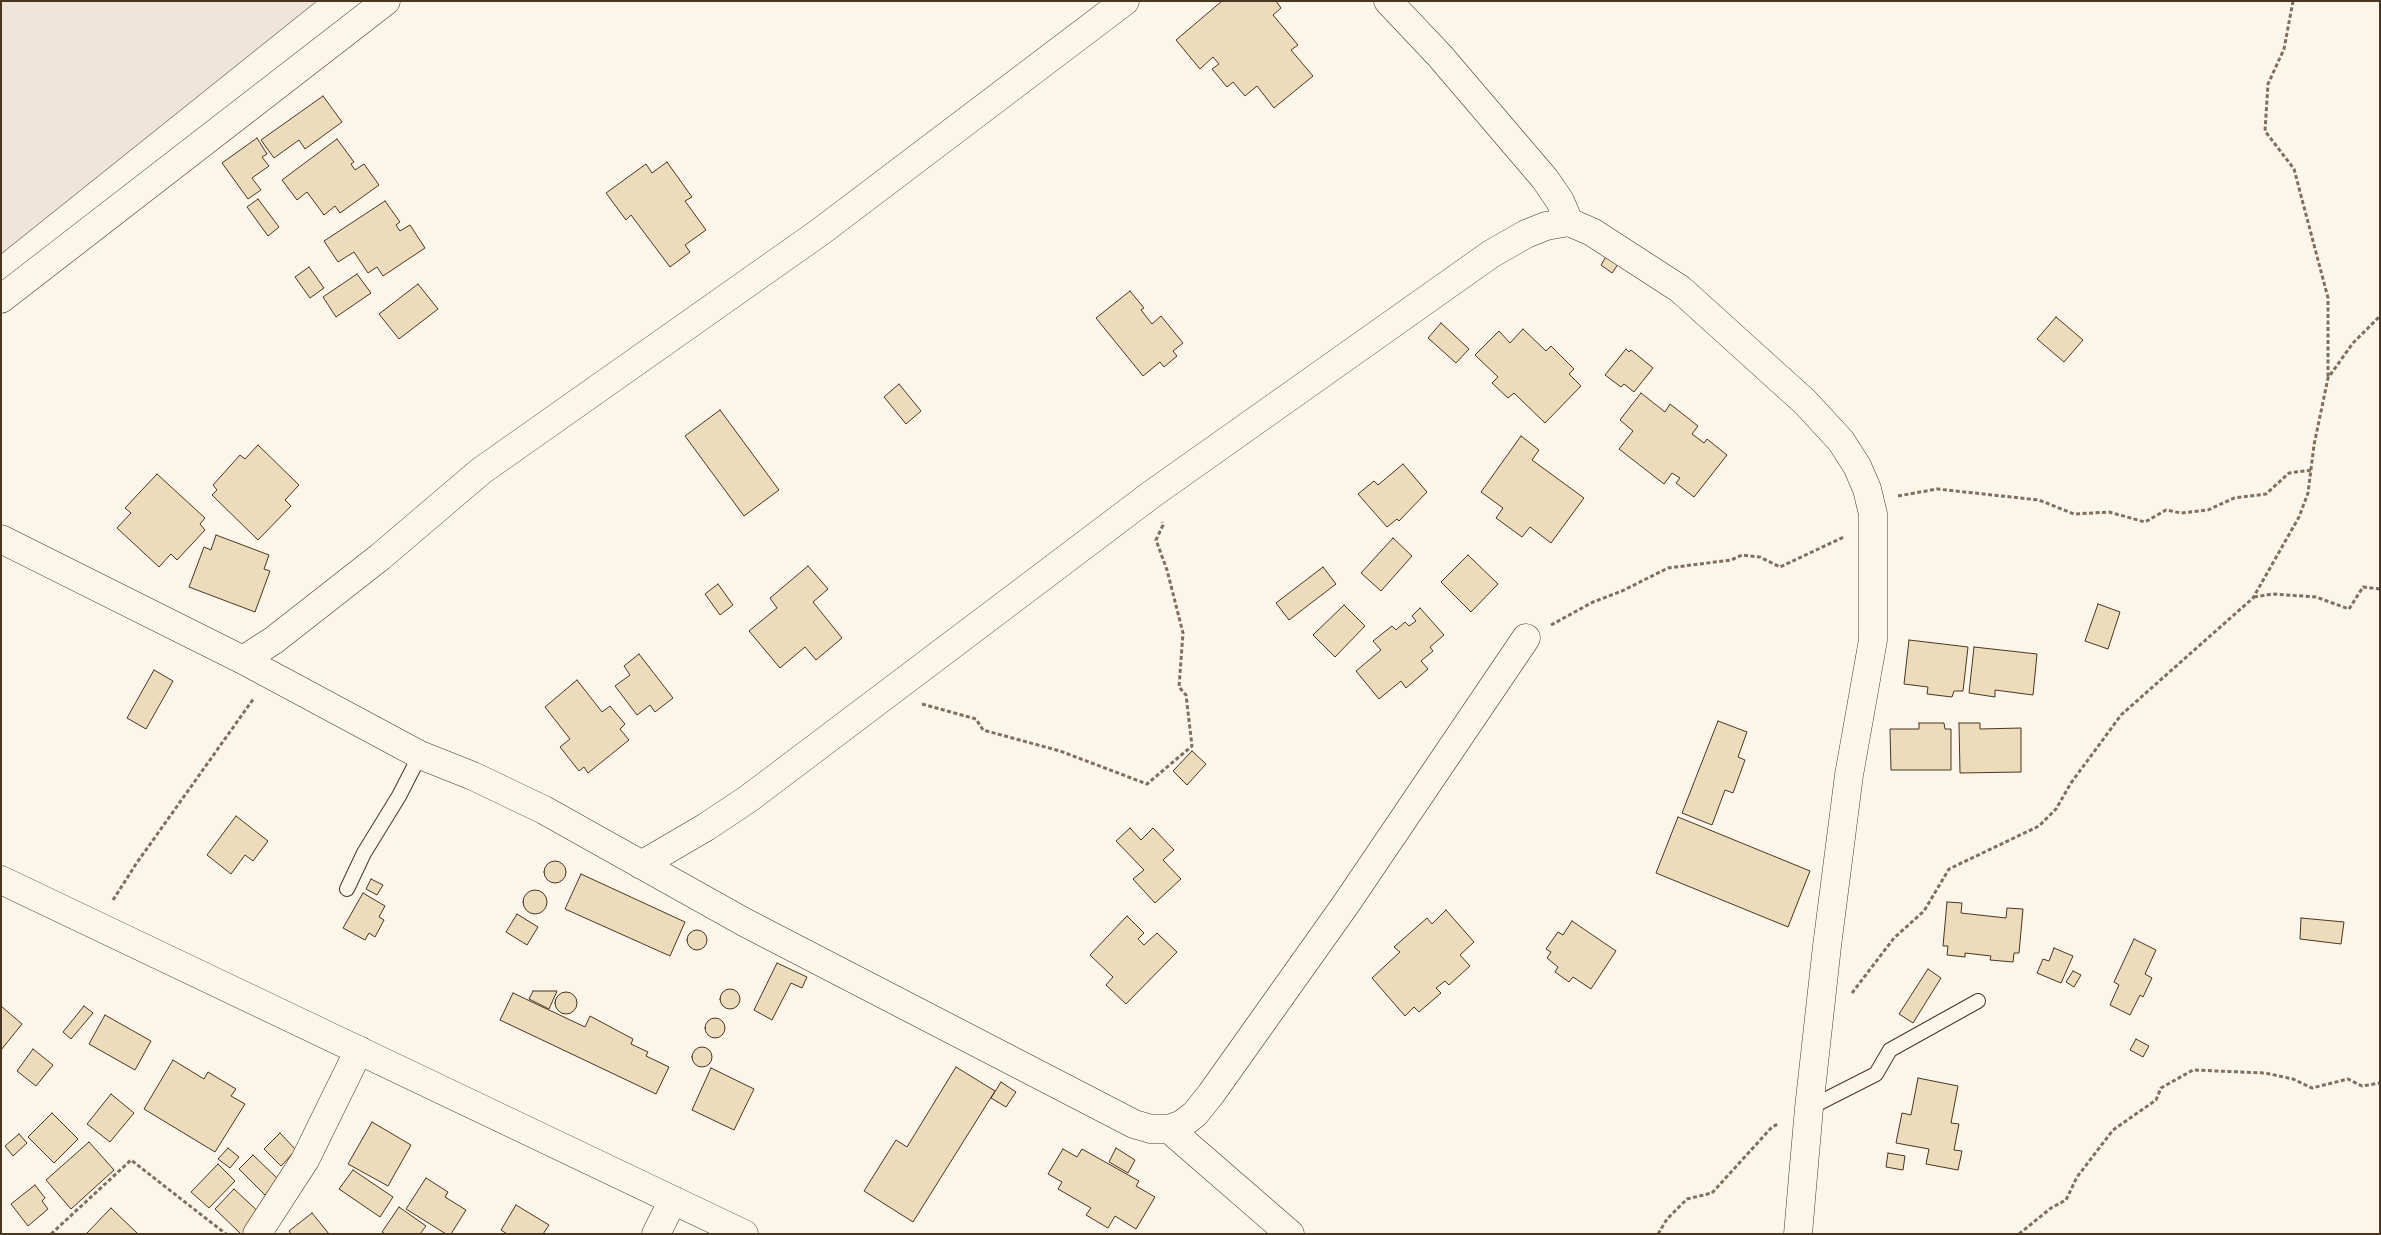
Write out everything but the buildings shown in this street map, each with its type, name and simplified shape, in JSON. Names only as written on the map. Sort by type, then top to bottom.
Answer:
[{"type":"street","points":[[1,299],[386,1]]},
{"type":"street","points":[[243,660],[274,640],[380,558],[481,471],[820,232],[1125,1]]},
{"type":"street","points":[[1388,1],[1440,56],[1545,179],[1560,201],[1569,222]]},
{"type":"street","points":[[641,865],[706,827],[748,799],[1152,494],[1491,254],[1526,234],[1546,226],[1569,222],[1592,232],[1680,289],[1805,402],[1841,442],[1857,466],[1867,490],[1872,514],[1873,640],[1849,775],[1809,1108],[1798,1234]]},
{"type":"street","points":[[1,539],[243,660],[420,755],[473,776],[544,810],[744,922],[1134,1124],[1151,1130],[1169,1129],[1182,1124],[1195,1114],[1211,1094],[1346,904],[1526,638]]},
{"type":"street","points":[[1,880],[744,1234]]},
{"type":"street","points":[[257,1234],[305,1160],[359,1050]]},
{"type":"street","points":[[1169,1129],[1290,1234]]},
{"type":"street","points":[[656,1234],[673,1200]]},
{"type":"lane","points":[[347,889],[364,853],[399,796],[420,755]]},
{"type":"lane","points":[[1809,1108],[1876,1074],[1890,1050],[1978,1001]]},
{"type":"path","points":[[1848,999],[1894,938],[1924,911],[1949,870],[2039,826],[2056,809],[2071,783],[2121,715],[2253,598],[2299,517],[2308,493],[2314,445],[2328,378],[2328,298],[2294,169],[2265,132],[2268,84],[2284,49],[2293,1]]},
{"type":"path","points":[[2328,378],[2353,344],[2380,316]]},
{"type":"path","points":[[1526,638],[1593,602],[1622,591],[1668,568],[1731,560],[1742,555],[1760,557],[1780,567],[1850,534],[1872,514],[1898,496],[1937,489],[2039,500],[2074,514],[2109,512],[2146,522],[2166,510],[2181,513],[2208,510],[2234,498],[2266,494],[2289,474],[2312,470]]},
{"type":"path","points":[[888,693],[976,719],[983,730],[1060,750],[1147,784],[1192,746],[1186,694],[1179,688],[1183,633],[1167,570],[1156,540],[1163,525],[1152,494]]},
{"type":"path","points":[[2253,598],[2273,594],[2316,597],[2349,609],[2362,587],[2380,589]]},
{"type":"path","points":[[96,926],[136,864],[270,676]]},
{"type":"path","points":[[2019,1234],[2050,1208],[2066,1200],[2077,1177],[2114,1130],[2156,1100],[2162,1088],[2193,1070],[2265,1074],[2293,1079],[2312,1088],[2348,1079],[2362,1086],[2380,1082]]},
{"type":"path","points":[[1658,1234],[1667,1220],[1686,1199],[1712,1193],[1772,1127],[1809,1108]]},
{"type":"path","points":[[51,1234],[132,1160],[226,1234]]},
{"type":"shaded area","points":[[1,1],[317,1],[1,254]]}]
